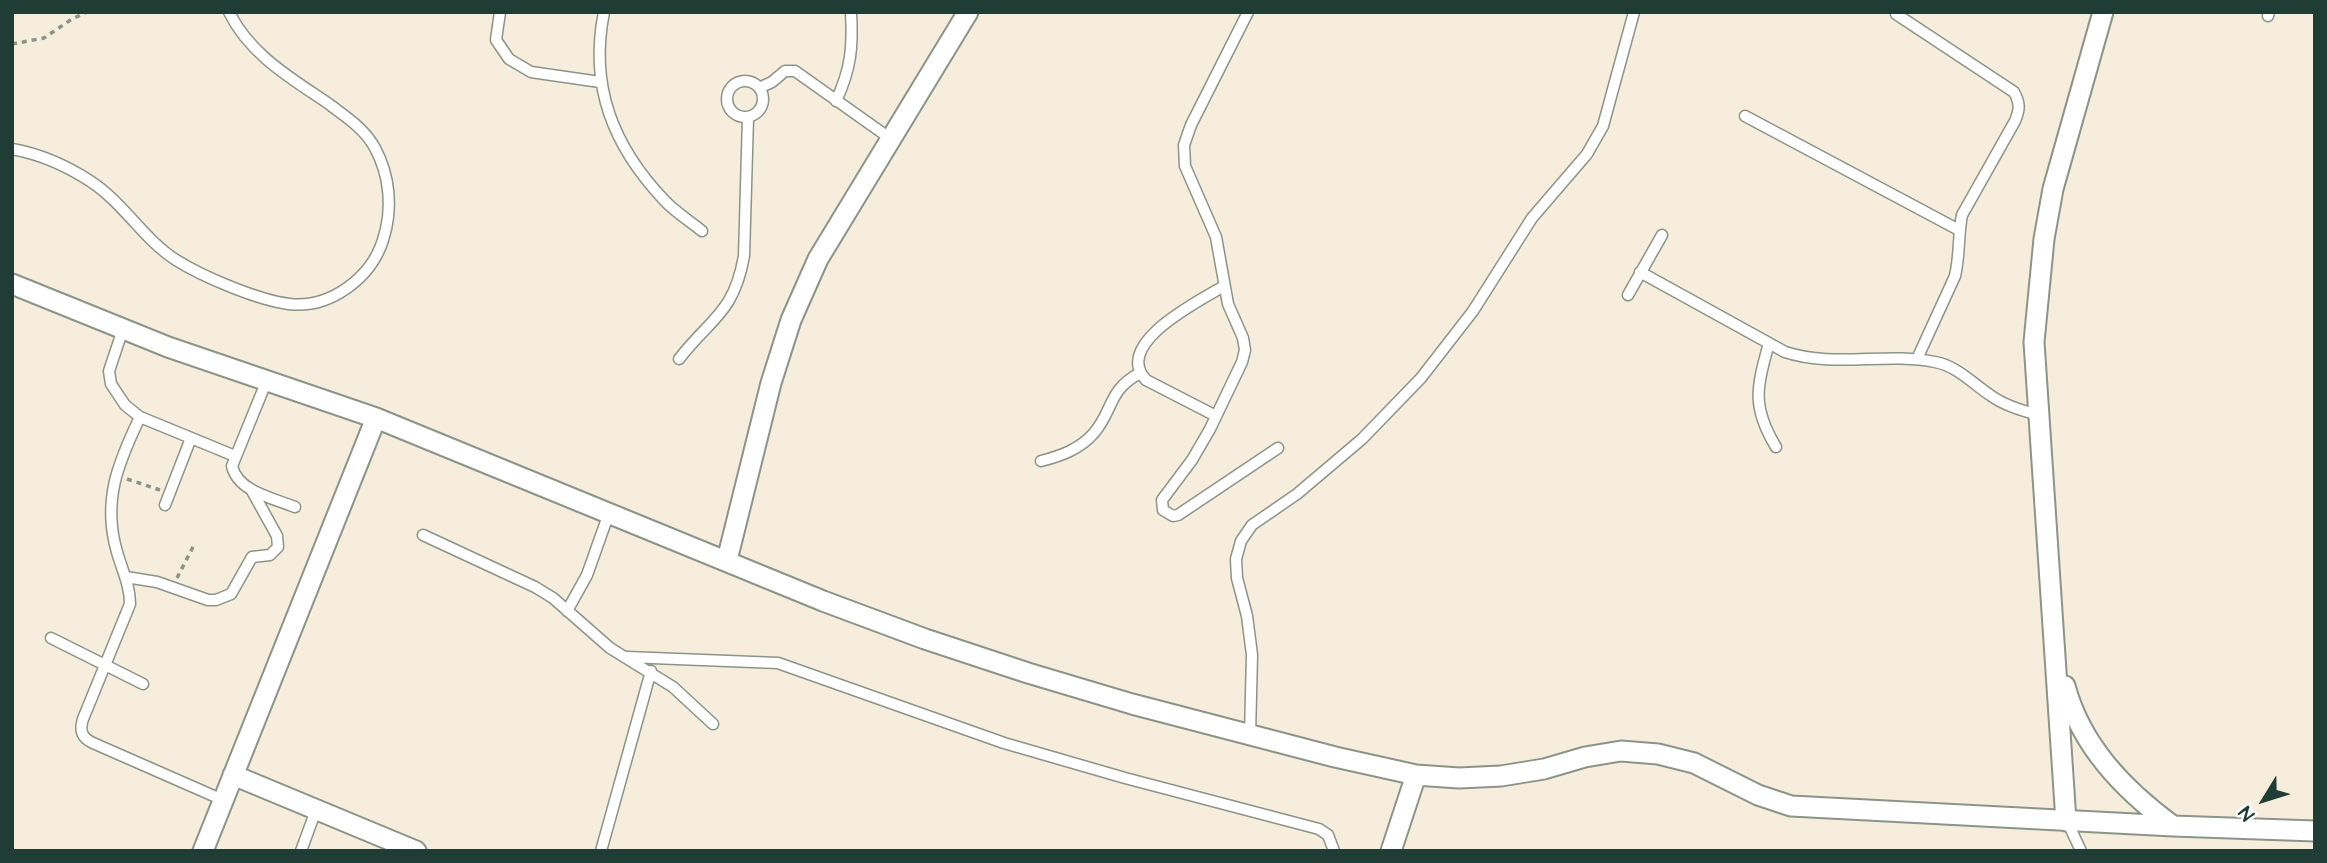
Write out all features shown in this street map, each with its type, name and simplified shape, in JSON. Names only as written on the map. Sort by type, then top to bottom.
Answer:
[{"type":"street","points":[[727,560],[771,383],[791,320],[818,259],[968,12]]},
{"type":"street","points":[[2066,821],[2035,342],[2044,239],[2053,189],[2103,12]]},
{"type":"street","points":[[12,284],[123,329],[376,418],[836,606],[989,660],[1132,704],[1335,757],[1416,775],[1459,778],[1501,776],[1544,769],[1585,757],[1621,751],[1694,763],[1758,796],[1791,806],[2315,831]]},
{"type":"street","points":[[203,851],[376,418]]},
{"type":"street","points":[[2057,655],[2068,697],[2085,735],[2109,770],[2138,801],[2173,826]]},
{"type":"street","points":[[233,775],[415,851]]},
{"type":"street","points":[[1391,851],[1416,775]]},
{"type":"lane","points":[[12,149],[42,157],[91,182],[113,198],[176,260],[237,290],[292,304],[320,301],[346,290],[363,275],[379,251],[388,224],[387,177],[374,146],[357,124],[264,58],[248,43],[229,12]]},
{"type":"lane","points":[[500,12],[496,40],[509,59],[531,72],[600,82]]},
{"type":"lane","points":[[604,12],[600,36],[600,82],[613,126],[635,167],[666,202],[702,231]]},
{"type":"lane","points":[[836,101],[846,80],[853,45],[851,12]]},
{"type":"lane","points":[[1248,12],[1191,125],[1184,145],[1185,166],[1216,237],[1223,264],[1228,304],[1243,338],[1245,350],[1216,416],[1192,460],[1161,505],[1167,514],[1178,515],[1278,448]]},
{"type":"lane","points":[[1250,735],[1252,655],[1247,616],[1237,578],[1236,559],[1241,541],[1252,525],[1297,494],[1362,439],[1421,378],[1473,311],[1532,218],[1593,145],[1603,125],[1634,12]]},
{"type":"lane","points":[[1896,14],[2014,92],[2019,101],[2019,111],[1962,215],[1959,261],[1955,275],[1917,359]]},
{"type":"lane","points":[[759,88],[790,70],[891,139]]},
{"type":"lane","points":[[741,81],[754,83],[762,93],[762,106],[754,115],[748,117],[741,117],[727,105],[727,93],[741,81]]},
{"type":"lane","points":[[1745,116],[1959,230]]},
{"type":"lane","points":[[679,359],[721,314],[732,298],[740,278],[744,256],[748,117]]},
{"type":"lane","points":[[1628,295],[1662,235]]},
{"type":"lane","points":[[1640,272],[1785,352],[1802,358],[1917,359],[1939,362],[1959,371],[2005,405],[2040,415]]},
{"type":"lane","points":[[1216,416],[1153,384],[1139,373],[1137,365],[1138,356],[1151,336],[1175,316],[1224,286]]},
{"type":"lane","points":[[123,329],[109,371],[111,384],[125,404],[140,417],[235,456]]},
{"type":"lane","points":[[1769,343],[1760,377],[1758,401],[1763,426],[1776,447]]},
{"type":"lane","points":[[1041,461],[1061,456],[1079,447],[1094,433],[1119,387],[1139,373]]},
{"type":"lane","points":[[267,380],[232,466],[235,477],[242,485],[295,507]]},
{"type":"lane","points":[[140,417],[121,456],[111,503],[112,528],[130,590],[130,604],[80,727],[86,740],[223,800]]},
{"type":"lane","points":[[165,505],[191,438]]},
{"type":"lane","points":[[126,577],[173,586],[208,600],[224,598],[236,587],[252,557],[275,552],[278,547],[277,536],[251,489]]},
{"type":"lane","points":[[567,611],[587,575],[609,512]]},
{"type":"lane","points":[[423,535],[535,587],[610,648],[673,687],[713,724]]},
{"type":"lane","points":[[51,638],[143,684]]},
{"type":"lane","points":[[627,657],[778,663],[1003,743],[1149,785],[1319,829],[1328,835],[1334,851]]},
{"type":"lane","points":[[601,851],[651,671]]},
{"type":"lane","points":[[301,851],[316,810]]},
{"type":"lane","points":[[2066,821],[2081,851]]},
{"type":"path","points":[[12,44],[44,38],[87,12]]},
{"type":"path","points":[[115,475],[169,494]]},
{"type":"path","points":[[173,586],[194,545]]}]
